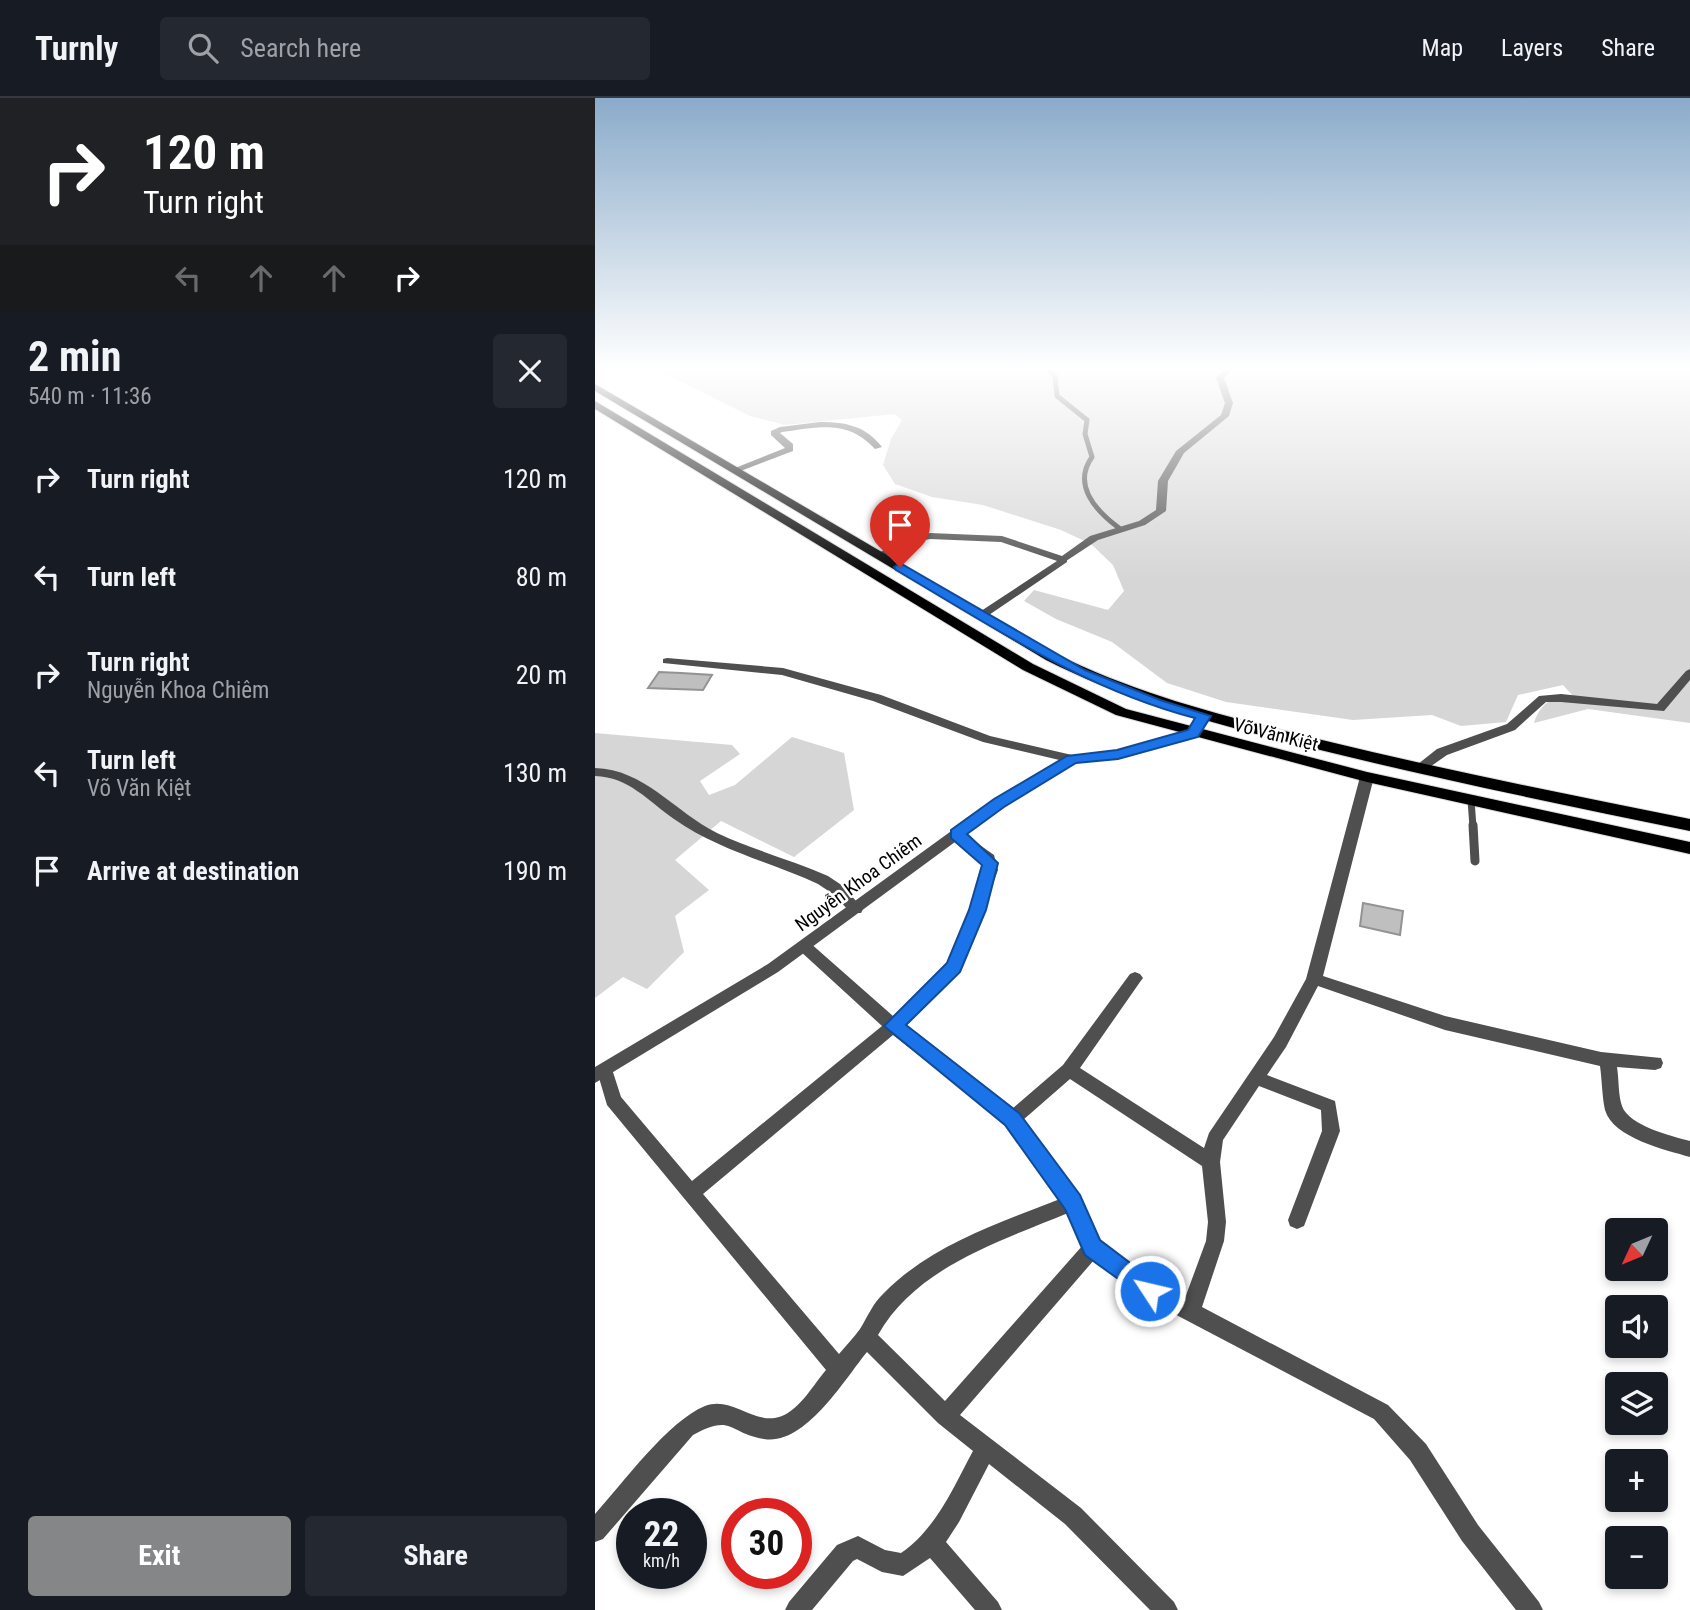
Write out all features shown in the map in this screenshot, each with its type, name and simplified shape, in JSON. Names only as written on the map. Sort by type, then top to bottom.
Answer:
[{"type":"main road","name":"Võ Văn Kiệt","points":[[653,440],[1074,692],[1121,712],[1367,777],[1690,848]]},
{"type":"main road","name":"Võ Văn Kiệt","points":[[684,440],[1080,672],[1155,703],[1419,768],[1690,825]]},
{"type":"main road","points":[[859,565],[880,555]]},
{"type":"main road","points":[[1193,733],[1204,716]]},
{"type":"street","points":[[735,470],[790,449],[789,444],[783,440]]},
{"type":"street","points":[[871,440],[878,447]]},
{"type":"street","points":[[982,615],[1086,543],[1119,528],[1142,523],[1161,511],[1163,481],[1180,451],[1195,440]]},
{"type":"street","points":[[880,555],[912,539],[930,536],[1002,539],[1063,560]]},
{"type":"street","points":[[667,661],[783,672],[877,698],[987,739],[1072,759]]},
{"type":"street","points":[[1419,768],[1442,752],[1511,727],[1543,699],[1561,698],[1660,708],[1690,673]]},
{"type":"street","name":"Nguyễn Khoa Chiêm","points":[[600,1074],[804,946],[999,803],[1072,759],[1118,755],[1193,733]]},
{"type":"street","points":[[595,772],[621,774],[679,817],[709,834],[823,880],[838,890],[856,909]]},
{"type":"street","points":[[1190,1312],[1215,1241],[1217,1222],[1211,1162],[1216,1138],[1280,1042],[1314,979],[1367,777]]},
{"type":"street","points":[[690,1194],[893,1026],[954,967],[978,910],[990,863],[957,834]]},
{"type":"street","points":[[804,946],[893,1026],[1012,1119],[1073,1202],[1093,1248],[1150,1291],[1381,1412],[1418,1452],[1470,1533],[1531,1610]]},
{"type":"street","points":[[1012,1119],[1069,1070],[1135,978]]},
{"type":"street","points":[[1314,979],[1420,1017],[1608,1060],[1655,1063]]},
{"type":"street","points":[[1608,1060],[1614,1110],[1622,1121],[1649,1137],[1690,1149]]},
{"type":"street","points":[[1069,1070],[1211,1162]]},
{"type":"street","points":[[600,1074],[613,1100],[838,1368]]},
{"type":"street","points":[[1257,1078],[1329,1106],[1331,1131],[1297,1220]]},
{"type":"street","points":[[595,1531],[686,1428],[698,1420],[721,1413],[765,1429],[787,1426],[807,1410],[838,1368],[866,1337],[892,1297],[921,1274],[1000,1233],[1073,1202]]},
{"type":"street","points":[[945,1416],[1093,1248]]},
{"type":"street","points":[[866,1337],[945,1416],[985,1450],[1073,1516],[1166,1610]]},
{"type":"street","points":[[797,1610],[845,1553],[858,1547],[882,1561],[903,1565],[932,1543],[985,1450]]},
{"type":"street","points":[[932,1543],[989,1610]]},
{"type":"lane","points":[[1086,440],[1091,457],[1083,470],[1094,507],[1119,528]]},
{"type":"lane","points":[[1471,800],[1475,861]]},
{"type":"shaded area","points":[[891,440],[1690,440],[1690,723],[1588,709],[1534,723],[1540,710],[1548,702],[1573,696],[1563,685],[1518,695],[1506,722],[1461,726],[1432,715],[1353,720],[1226,702],[1167,683],[1112,642],[1056,619],[1024,601],[1034,590],[1108,610],[1124,591],[1113,565],[1091,544],[1061,530],[983,505],[932,497],[895,484],[883,465]]},
{"type":"shaded area","points":[[595,733],[732,745],[740,754],[700,781],[709,795],[735,785],[792,737],[844,753],[854,810],[794,857],[721,821],[675,860],[709,890],[675,916],[684,952],[647,989],[623,977],[595,998]]},
{"type":"building","points":[[659,672],[712,675],[703,690],[648,688]]},
{"type":"building","points":[[1363,903],[1403,911],[1400,935],[1360,926]]},
{"type":"route","points":[[900,567],[1080,672],[1155,703],[1204,716],[1193,733],[1118,755],[1072,759],[999,803],[957,834],[989,859],[991,870],[978,910],[954,967],[893,1026],[1012,1119],[1073,1202],[1093,1248],[1150,1291]]}]
